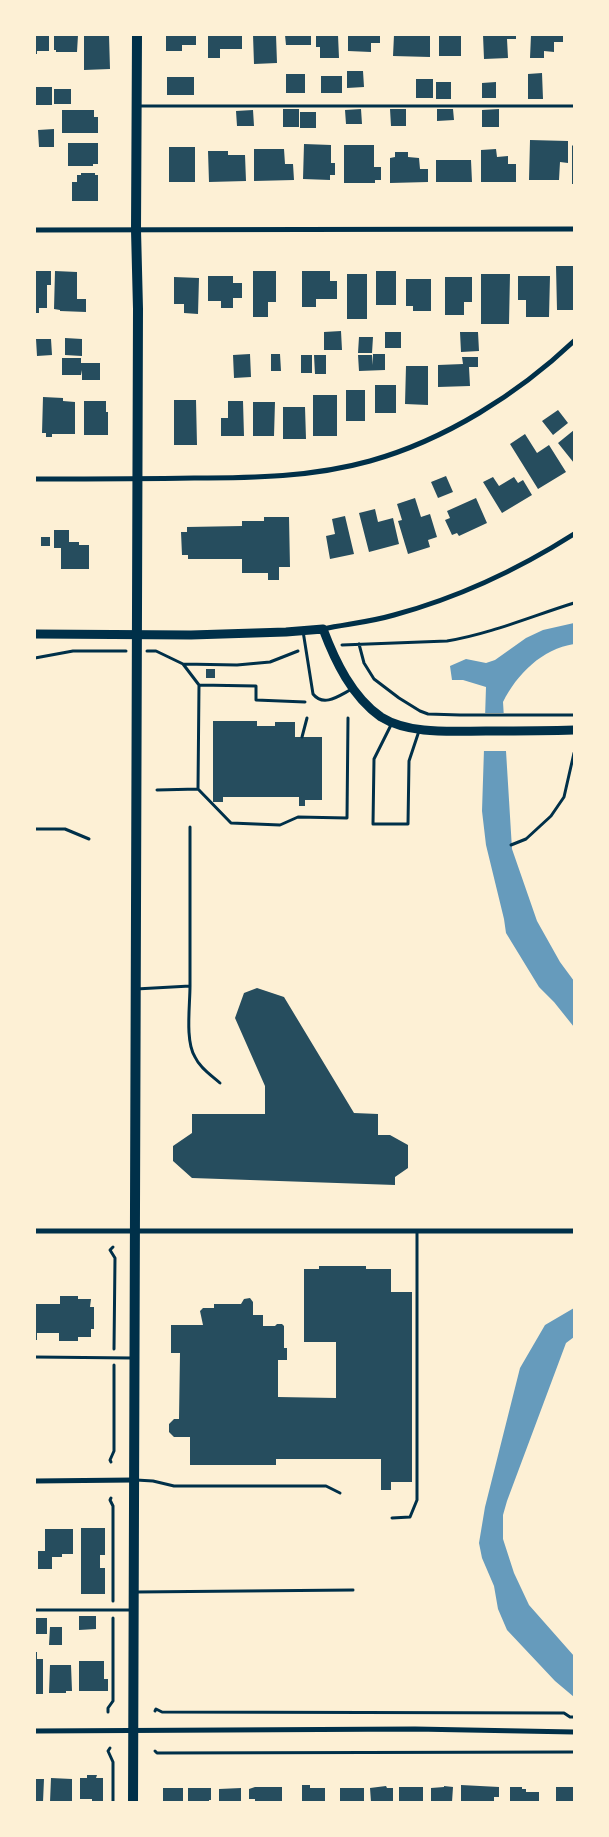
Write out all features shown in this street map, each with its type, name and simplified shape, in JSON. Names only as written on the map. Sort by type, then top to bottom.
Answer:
[{"type":"main road","points":[[133,1802],[138,309],[136,230],[137,35]]},
{"type":"street","points":[[35,230],[574,229]]},
{"type":"street","points":[[35,479],[241,478],[302,474],[350,466],[396,453],[448,431],[510,392],[554,359],[574,341]]},
{"type":"street","points":[[35,634],[137,635],[251,633],[323,629],[393,616],[451,596],[542,555],[574,534]]},
{"type":"street","points":[[323,629],[329,647],[353,689],[371,709],[392,722],[419,729],[460,731],[574,730]]},
{"type":"street","points":[[35,1231],[574,1231]]},
{"type":"street","points":[[35,1481],[133,1480]]},
{"type":"street","points":[[35,1731],[415,1730],[574,1732]]},
{"type":"lane","points":[[137,106],[574,106]]},
{"type":"lane","points":[[303,630],[313,694],[316,699],[322,701],[329,700],[353,689]]},
{"type":"lane","points":[[392,722],[374,759],[373,824],[408,824],[409,761],[419,729]]},
{"type":"lane","points":[[190,827],[190,1041],[194,1056],[220,1083]]},
{"type":"lane","points":[[136,990],[190,986]]},
{"type":"lane","points":[[392,1518],[410,1517],[417,1500],[417,1231]]},
{"type":"lane","points":[[35,1357],[134,1358]]},
{"type":"lane","points":[[133,1480],[153,1480],[174,1486],[326,1486],[340,1493]]},
{"type":"lane","points":[[134,1592],[353,1590]]},
{"type":"lane","points":[[35,1610],[133,1610]]},
{"type":"path","points":[[344,645],[447,641],[523,621],[574,603]]},
{"type":"path","points":[[359,644],[364,662],[371,674],[399,698],[428,714],[460,716],[574,716]]},
{"type":"path","points":[[35,658],[73,651],[114,651]]},
{"type":"path","points":[[156,651],[183,664],[254,664],[270,662],[300,651]]},
{"type":"path","points":[[183,664],[199,686],[198,789],[231,824],[280,825],[298,817],[347,818],[348,718]]},
{"type":"path","points":[[199,686],[256,686],[256,700],[305,702]]},
{"type":"path","points":[[302,737],[306,718]]},
{"type":"path","points":[[512,845],[532,834],[551,816],[564,797],[574,753]]},
{"type":"path","points":[[157,790],[198,789]]},
{"type":"path","points":[[35,829],[65,829],[89,839]]},
{"type":"path","points":[[154,1711],[156,1709],[162,1712],[564,1713],[574,1717]]},
{"type":"path","points":[[110,1748],[108,1751],[113,1762],[112,1802]]},
{"type":"path","points":[[154,1751],[157,1753],[574,1752]]},
{"type":"water","points":[[574,623],[574,644],[551,651],[532,664],[516,682],[503,702],[512,849],[537,921],[560,962],[574,981],[574,1027],[539,987],[506,933],[486,845],[482,811],[486,687],[463,680],[452,680],[450,666],[466,659],[486,663],[495,660],[526,638],[543,630]]},
{"type":"water","points":[[574,1308],[574,1337],[566,1343],[507,1501],[503,1515],[503,1539],[514,1573],[529,1605],[574,1656],[574,1697],[555,1681],[507,1630],[498,1609],[494,1586],[482,1558],[479,1543],[485,1507],[520,1368],[545,1325]]},
{"type":"pier","points":[[483,713],[506,713],[508,751],[481,751]]},
{"type":"building","points":[[35,35],[49,35],[49,51],[37,51],[37,54],[35,54]]},
{"type":"building","points":[[54,35],[78,35],[77,52],[56,52],[54,50]]},
{"type":"building","points":[[84,35],[109,35],[110,69],[84,70]]},
{"type":"building","points":[[166,35],[196,35],[196,45],[182,45],[182,51],[166,51]]},
{"type":"building","points":[[208,35],[242,35],[242,49],[220,49],[220,58],[208,58]]},
{"type":"building","points":[[253,35],[276,35],[277,63],[254,64]]},
{"type":"building","points":[[285,35],[311,35],[311,45],[286,45]]},
{"type":"building","points":[[316,35],[338,35],[339,58],[320,58],[320,47],[316,47]]},
{"type":"building","points":[[348,35],[380,35],[380,43],[371,43],[371,52],[348,51]]},
{"type":"building","points":[[394,35],[430,35],[430,57],[393,56]]},
{"type":"building","points":[[439,35],[461,35],[461,56],[439,56]]},
{"type":"building","points":[[483,35],[516,35],[516,39],[507,39],[508,58],[484,59]]},
{"type":"building","points":[[531,35],[563,35],[563,42],[554,42],[554,52],[544,51],[544,58],[530,58]]},
{"type":"building","points":[[347,71],[363,71],[364,87],[347,88]]},
{"type":"building","points":[[542,73],[543,99],[528,99],[528,74]]},
{"type":"building","points":[[286,74],[305,74],[305,93],[286,93]]},
{"type":"building","points":[[321,76],[342,76],[342,93],[321,93]]},
{"type":"building","points":[[167,77],[194,77],[194,95],[167,95]]},
{"type":"building","points":[[416,79],[433,79],[433,98],[416,98]]},
{"type":"building","points":[[436,82],[451,82],[451,99],[436,99]]},
{"type":"building","points":[[496,82],[496,98],[482,98],[482,83]]},
{"type":"building","points":[[36,87],[52,87],[52,105],[36,105]]},
{"type":"building","points":[[54,89],[71,89],[71,104],[54,104]]},
{"type":"building","points":[[283,109],[299,109],[299,127],[283,127]]},
{"type":"building","points":[[361,109],[362,124],[346,124],[345,110]]},
{"type":"building","points":[[390,109],[406,109],[406,126],[391,126]]},
{"type":"building","points":[[437,109],[453,109],[454,120],[437,121]]},
{"type":"building","points":[[499,109],[499,127],[482,127],[482,110]]},
{"type":"building","points":[[62,110],[94,110],[94,117],[98,117],[98,133],[62,133]]},
{"type":"building","points":[[253,110],[254,126],[237,126],[236,111]]},
{"type":"building","points":[[300,112],[316,112],[316,128],[300,128]]},
{"type":"building","points":[[54,129],[54,147],[39,147],[38,130]]},
{"type":"building","points":[[530,140],[568,141],[568,163],[560,162],[559,180],[529,180]]},
{"type":"building","points":[[68,143],[98,143],[98,164],[93,164],[93,166],[68,166]]},
{"type":"building","points":[[304,144],[331,145],[331,163],[335,163],[335,175],[330,175],[330,180],[303,179]]},
{"type":"building","points":[[574,144],[574,184],[572,184],[572,146]]},
{"type":"building","points":[[344,145],[374,145],[374,167],[381,167],[381,180],[375,180],[375,183],[344,183]]},
{"type":"building","points":[[169,147],[195,147],[195,182],[169,182]]},
{"type":"building","points":[[254,149],[284,149],[285,164],[293,164],[294,180],[254,181]]},
{"type":"building","points":[[496,149],[497,157],[508,156],[508,164],[516,164],[516,182],[481,182],[481,150]]},
{"type":"building","points":[[208,151],[228,151],[228,155],[245,155],[246,181],[209,182]]},
{"type":"building","points":[[395,152],[408,152],[408,157],[419,158],[420,169],[428,169],[428,182],[390,183],[390,158],[395,157]]},
{"type":"building","points":[[436,160],[471,160],[472,182],[436,182]]},
{"type":"building","points":[[81,173],[95,173],[95,175],[98,175],[98,201],[72,201],[72,182],[77,182],[77,175],[81,175]]},
{"type":"building","points":[[556,266],[574,266],[574,310],[557,310]]},
{"type":"building","points":[[35,271],[51,271],[51,285],[47,285],[47,308],[39,308],[39,313],[35,313]]},
{"type":"building","points":[[55,271],[77,272],[77,299],[86,299],[86,312],[54,309]]},
{"type":"building","points":[[253,271],[276,271],[276,302],[268,302],[268,317],[253,317]]},
{"type":"building","points":[[302,271],[330,271],[330,281],[337,281],[337,299],[316,299],[316,307],[302,307]]},
{"type":"building","points":[[376,271],[396,271],[396,305],[376,305]]},
{"type":"building","points":[[347,274],[367,274],[367,319],[347,319]]},
{"type":"building","points":[[481,274],[510,274],[509,324],[481,324]]},
{"type":"building","points":[[208,276],[233,276],[233,283],[242,283],[242,298],[233,298],[233,308],[221,308],[221,301],[208,301]]},
{"type":"building","points":[[518,276],[550,276],[549,317],[526,317],[526,300],[518,300]]},
{"type":"building","points":[[174,277],[199,278],[198,314],[184,313],[184,304],[174,304]]},
{"type":"building","points":[[445,277],[472,277],[472,302],[464,302],[464,315],[445,315]]},
{"type":"building","points":[[406,279],[431,279],[431,311],[413,311],[413,306],[406,306]]},
{"type":"building","points":[[341,331],[342,350],[324,350],[324,332]]},
{"type":"building","points":[[385,332],[401,332],[401,348],[385,348]]},
{"type":"building","points":[[460,332],[478,332],[479,351],[461,352]]},
{"type":"building","points":[[359,337],[373,337],[372,353],[358,353]]},
{"type":"building","points":[[65,338],[82,339],[82,356],[65,355]]},
{"type":"building","points":[[36,339],[51,339],[52,355],[37,356]]},
{"type":"building","points":[[250,354],[251,377],[234,378],[233,355]]},
{"type":"building","points":[[271,354],[280,354],[281,371],[271,371]]},
{"type":"building","points":[[373,354],[385,354],[385,370],[359,371],[358,355],[372,355],[373,365]]},
{"type":"building","points":[[301,355],[312,355],[312,373],[301,373]]},
{"type":"building","points":[[314,355],[326,355],[326,374],[315,374]]},
{"type":"building","points":[[462,357],[478,357],[478,367],[469,367],[470,386],[438,387],[438,365],[463,364]]},
{"type":"building","points":[[62,358],[81,358],[81,363],[100,363],[100,380],[82,380],[82,370],[81,375],[62,375]]},
{"type":"building","points":[[406,366],[428,366],[428,405],[405,404]]},
{"type":"building","points":[[375,385],[396,385],[396,413],[375,413]]},
{"type":"building","points":[[346,390],[365,390],[365,421],[346,421]]},
{"type":"building","points":[[313,395],[337,395],[337,436],[313,436]]},
{"type":"building","points":[[43,397],[63,398],[63,401],[75,402],[75,434],[52,434],[52,437],[46,437],[46,433],[42,433]]},
{"type":"building","points":[[174,400],[196,400],[197,445],[174,445]]},
{"type":"building","points":[[84,401],[106,401],[108,435],[84,435]]},
{"type":"building","points":[[228,401],[243,401],[244,436],[221,436],[221,418],[228,418]]},
{"type":"building","points":[[253,402],[275,402],[274,436],[253,436]]},
{"type":"building","points":[[283,407],[305,407],[306,439],[283,439]]},
{"type":"building","points":[[558,410],[568,423],[553,435],[542,421]]},
{"type":"building","points":[[574,430],[574,463],[558,443]]},
{"type":"building","points":[[525,434],[537,453],[549,445],[566,472],[538,489],[510,444]]},
{"type":"building","points":[[446,476],[453,492],[438,498],[431,482]]},
{"type":"building","points":[[493,477],[499,486],[514,477],[518,483],[523,480],[532,495],[502,513],[483,482]]},
{"type":"building","points":[[415,498],[421,517],[430,514],[437,537],[428,540],[430,547],[408,554],[398,521],[402,520],[397,504]]},
{"type":"building","points":[[476,498],[487,523],[459,536],[457,533],[452,535],[445,520],[450,518],[447,511]]},
{"type":"building","points":[[375,509],[378,522],[393,518],[399,544],[369,552],[359,513]]},
{"type":"building","points":[[345,516],[354,554],[330,559],[326,536],[335,534],[332,519]]},
{"type":"building","points":[[264,517],[289,517],[290,567],[279,567],[279,580],[268,580],[268,573],[242,573],[242,559],[188,559],[188,555],[182,555],[181,532],[187,532],[187,527],[242,526],[242,521],[264,521]]},
{"type":"building","points":[[54,530],[69,530],[69,542],[89,545],[89,569],[61,569],[61,548],[54,548]]},
{"type":"building","points":[[41,537],[50,537],[50,546],[41,546]]},
{"type":"building","points":[[206,669],[215,669],[215,678],[206,678]]},
{"type":"building","points":[[213,721],[257,721],[257,726],[275,726],[275,722],[295,722],[295,737],[322,737],[322,800],[305,800],[305,806],[299,806],[299,797],[223,797],[223,802],[213,802]]},
{"type":"building","points":[[257,988],[284,997],[354,1113],[378,1114],[378,1135],[390,1135],[408,1145],[408,1168],[395,1177],[395,1185],[192,1178],[173,1161],[173,1146],[192,1133],[192,1114],[265,1114],[265,1086],[235,1018],[244,993]]},
{"type":"building","points":[[319,1266],[366,1266],[366,1269],[391,1269],[391,1292],[412,1292],[412,1482],[391,1482],[391,1490],[381,1490],[381,1459],[276,1459],[276,1465],[190,1465],[190,1437],[174,1437],[169,1432],[169,1424],[174,1419],[179,1419],[180,1353],[171,1353],[171,1325],[203,1325],[200,1311],[203,1308],[214,1308],[214,1304],[241,1304],[244,1299],[250,1298],[253,1302],[253,1315],[263,1315],[263,1326],[282,1324],[284,1326],[284,1348],[287,1348],[287,1360],[278,1360],[278,1397],[336,1398],[336,1342],[304,1342],[304,1269],[319,1269]]},
{"type":"building","points":[[60,1296],[78,1296],[78,1299],[91,1299],[90,1307],[94,1307],[94,1329],[91,1329],[91,1337],[78,1337],[78,1341],[59,1341],[59,1333],[37,1333],[37,1340],[35,1340],[35,1304],[60,1304]]},
{"type":"building","points":[[81,1528],[105,1528],[105,1555],[100,1555],[100,1568],[105,1568],[105,1594],[81,1594]]},
{"type":"building","points":[[45,1529],[73,1529],[73,1554],[62,1554],[62,1557],[52,1557],[52,1569],[38,1569],[38,1551],[45,1551]]},
{"type":"building","points":[[79,1616],[96,1616],[96,1629],[79,1630]]},
{"type":"building","points":[[35,1618],[47,1618],[47,1634],[35,1634]]},
{"type":"building","points":[[50,1627],[62,1627],[62,1645],[49,1645]]},
{"type":"building","points":[[35,1652],[37,1652],[37,1659],[43,1659],[43,1694],[35,1694]]},
{"type":"building","points":[[79,1661],[104,1661],[104,1679],[108,1679],[108,1691],[79,1691]]},
{"type":"building","points":[[50,1665],[71,1665],[72,1691],[49,1693]]},
{"type":"building","points":[[87,1775],[97,1775],[96,1778],[103,1778],[103,1802],[92,1802],[92,1799],[80,1799],[80,1778],[87,1778]]},
{"type":"building","points":[[51,1778],[72,1779],[72,1802],[50,1802]]},
{"type":"building","points":[[35,1779],[44,1779],[43,1802],[35,1802]]},
{"type":"building","points":[[302,1785],[310,1785],[310,1788],[325,1788],[325,1802],[302,1802]]},
{"type":"building","points":[[461,1785],[499,1787],[499,1797],[494,1797],[494,1802],[461,1802]]},
{"type":"building","points":[[386,1786],[387,1788],[393,1788],[393,1802],[371,1802],[370,1788]]},
{"type":"building","points":[[255,1787],[282,1787],[282,1802],[255,1802],[255,1799],[249,1799],[249,1789]]},
{"type":"building","points":[[399,1787],[423,1787],[423,1802],[399,1802]]},
{"type":"building","points":[[453,1787],[452,1802],[431,1802],[431,1788]]},
{"type":"building","points":[[510,1787],[522,1787],[522,1789],[526,1789],[526,1792],[539,1792],[539,1802],[510,1802]]},
{"type":"building","points":[[556,1787],[574,1787],[574,1802],[556,1802]]},
{"type":"building","points":[[163,1788],[183,1788],[183,1802],[163,1802]]},
{"type":"building","points":[[188,1788],[211,1788],[211,1800],[209,1802],[188,1802]]},
{"type":"building","points":[[241,1788],[241,1802],[219,1802],[219,1789]]},
{"type":"building","points":[[340,1788],[364,1788],[364,1802],[340,1802]]}]
